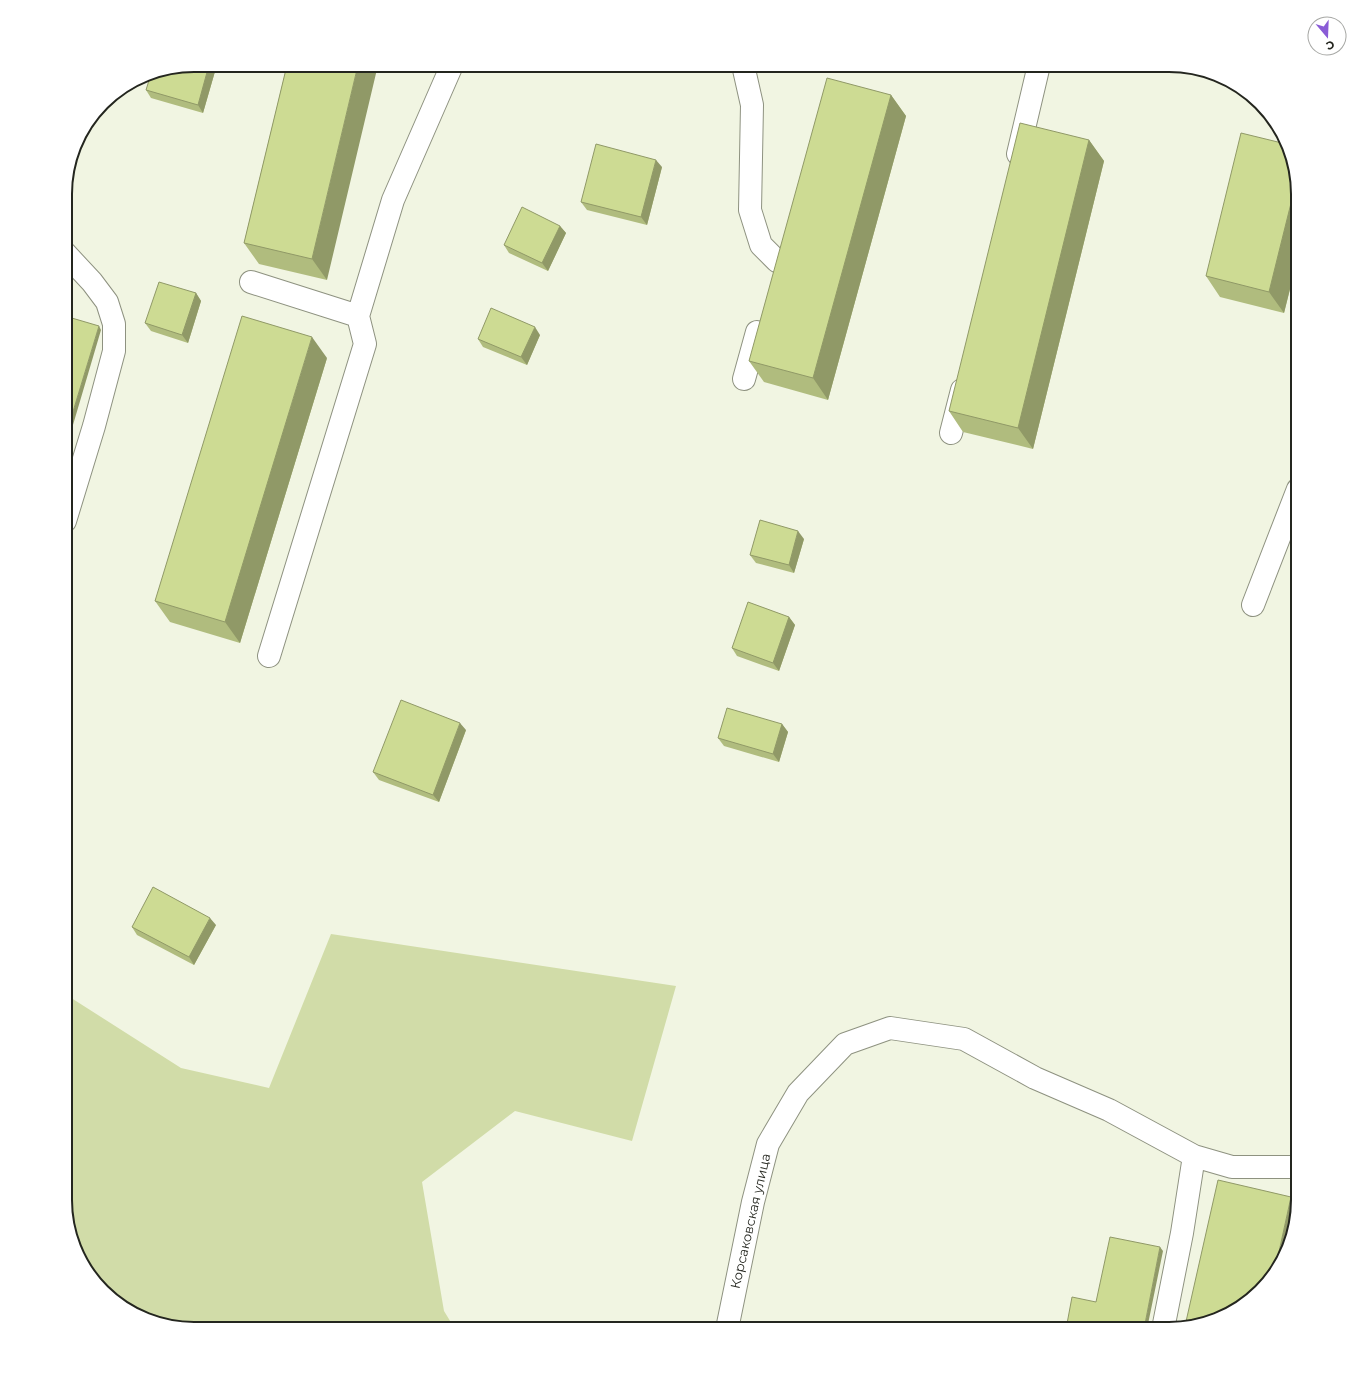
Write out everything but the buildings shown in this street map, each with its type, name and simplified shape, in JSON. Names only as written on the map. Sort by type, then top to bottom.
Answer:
[{"type":"street","points":[[270,656],[365,344],[358,316],[393,200],[449,72]]},
{"type":"street","points":[[745,72],[752,105],[750,210],[761,245],[778,261]]},
{"type":"street","points":[[1013,173],[1037,72]]},
{"type":"street","points":[[771,283],[784,238]]},
{"type":"street","points":[[72,261],[92,282],[107,302],[114,324],[114,351],[94,426],[72,498]]},
{"type":"street","points":[[251,282],[358,316]]},
{"type":"street","points":[[744,379],[763,312]]},
{"type":"street","points":[[951,433],[966,372]]},
{"type":"street","points":[[1253,605],[1291,507]]},
{"type":"street","name":"Корсаковская улица","points":[[728,1322],[753,1202],[768,1144],[798,1093],[845,1044],[890,1028],[964,1039],[1035,1078],[1109,1110],[1194,1156]]},
{"type":"street","points":[[1164,1322],[1182,1233],[1194,1156],[1232,1167],[1291,1166]]},
{"type":"green space","points":[[331,934],[676,986],[632,1141],[515,1111],[422,1182],[444,1311],[451,1322],[194,1322],[170,1320],[147,1313],[133,1306],[120,1297],[97,1274],[81,1247],[73,1216],[72,998],[181,1068],[269,1088]]}]
